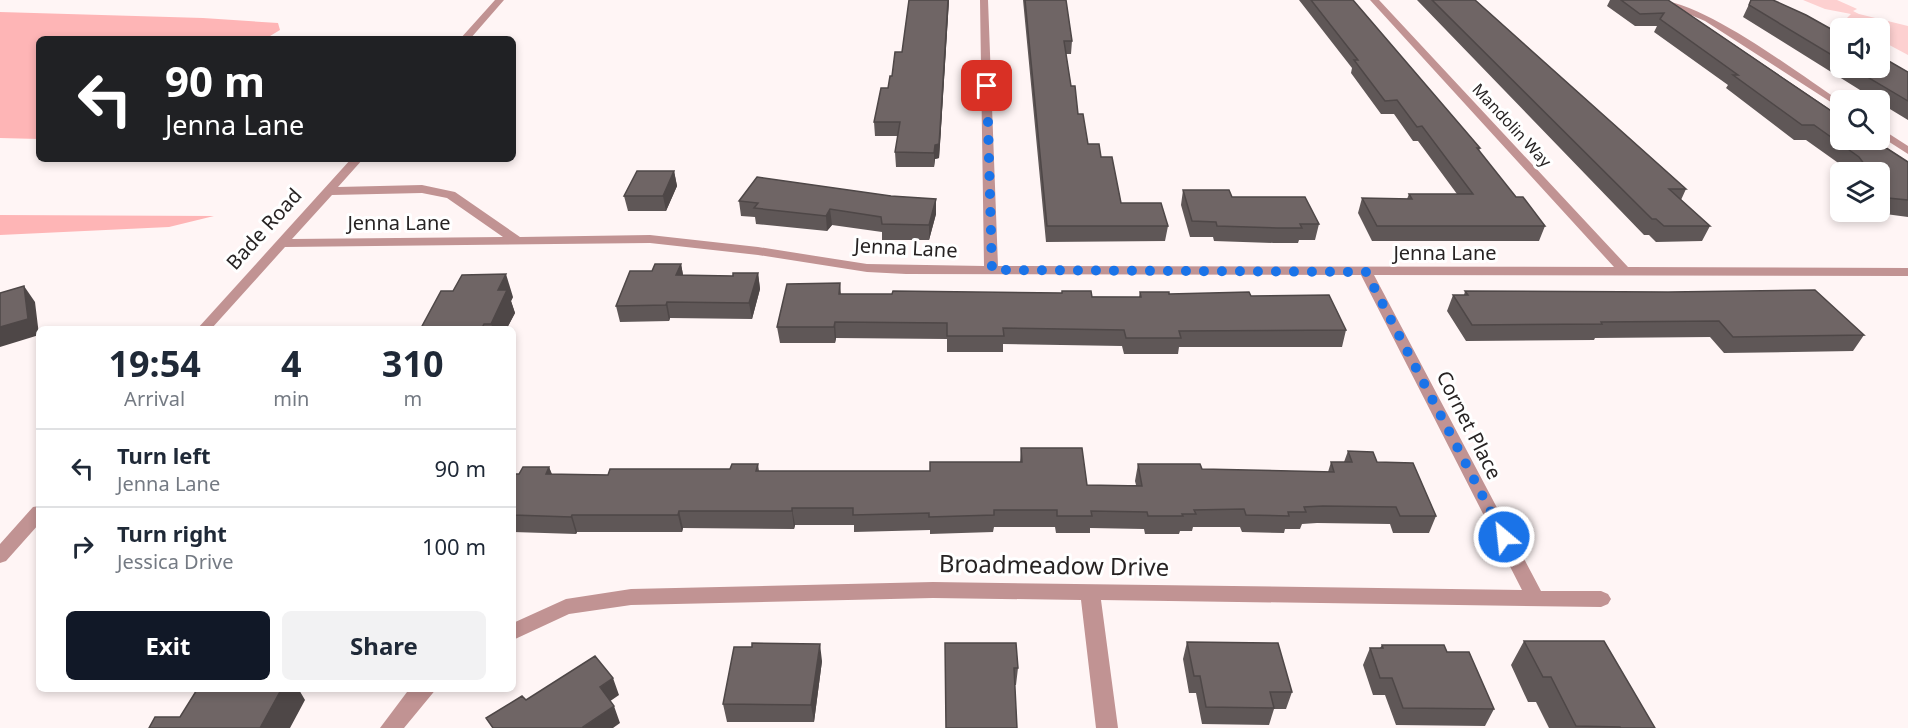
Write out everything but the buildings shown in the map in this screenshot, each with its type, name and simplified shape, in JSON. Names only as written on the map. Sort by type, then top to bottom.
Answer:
[{"type":"street","points":[[468,36],[500,0]]},
{"type":"street","points":[[984,0],[992,270]]},
{"type":"street","name":"Mandolin Way","points":[[1374,0],[1626,273]]},
{"type":"street","points":[[1660,0],[1708,19],[1830,98]]},
{"type":"street","points":[[1890,139],[1908,151]]},
{"type":"street","name":"Bade Road","points":[[207,326],[354,162]]},
{"type":"street","name":"Jenna Lane","points":[[329,190],[422,189],[451,195],[516,240]]},
{"type":"street","name":"Jenna Lane","points":[[282,243],[650,239],[758,251],[867,268],[1626,273],[1908,272]]},
{"type":"street","name":"Cornet Place","points":[[1366,272],[1535,598]]},
{"type":"street","points":[[0,556],[36,515]]},
{"type":"street","name":"Broadmeadow Drive","points":[[516,631],[566,607],[631,597],[933,590],[1601,599]]},
{"type":"street","points":[[1090,592],[1107,728]]},
{"type":"street","points":[[391,728],[415,697],[422,692]]},
{"type":"shaded area","points":[[1803,0],[1837,0],[1857,9],[1853,11],[1859,14],[1875,18],[1847,18],[1851,14],[1825,9]]},
{"type":"shaded area","points":[[0,12],[203,18],[278,23],[280,30],[270,36],[36,36],[36,139],[0,138]]},
{"type":"shaded area","points":[[1890,22],[1908,26],[1908,55],[1890,45]]},
{"type":"shaded area","points":[[0,215],[214,216],[169,227],[0,235]]},
{"type":"route","points":[[987,86],[992,270],[1366,272],[1504,537]]}]
